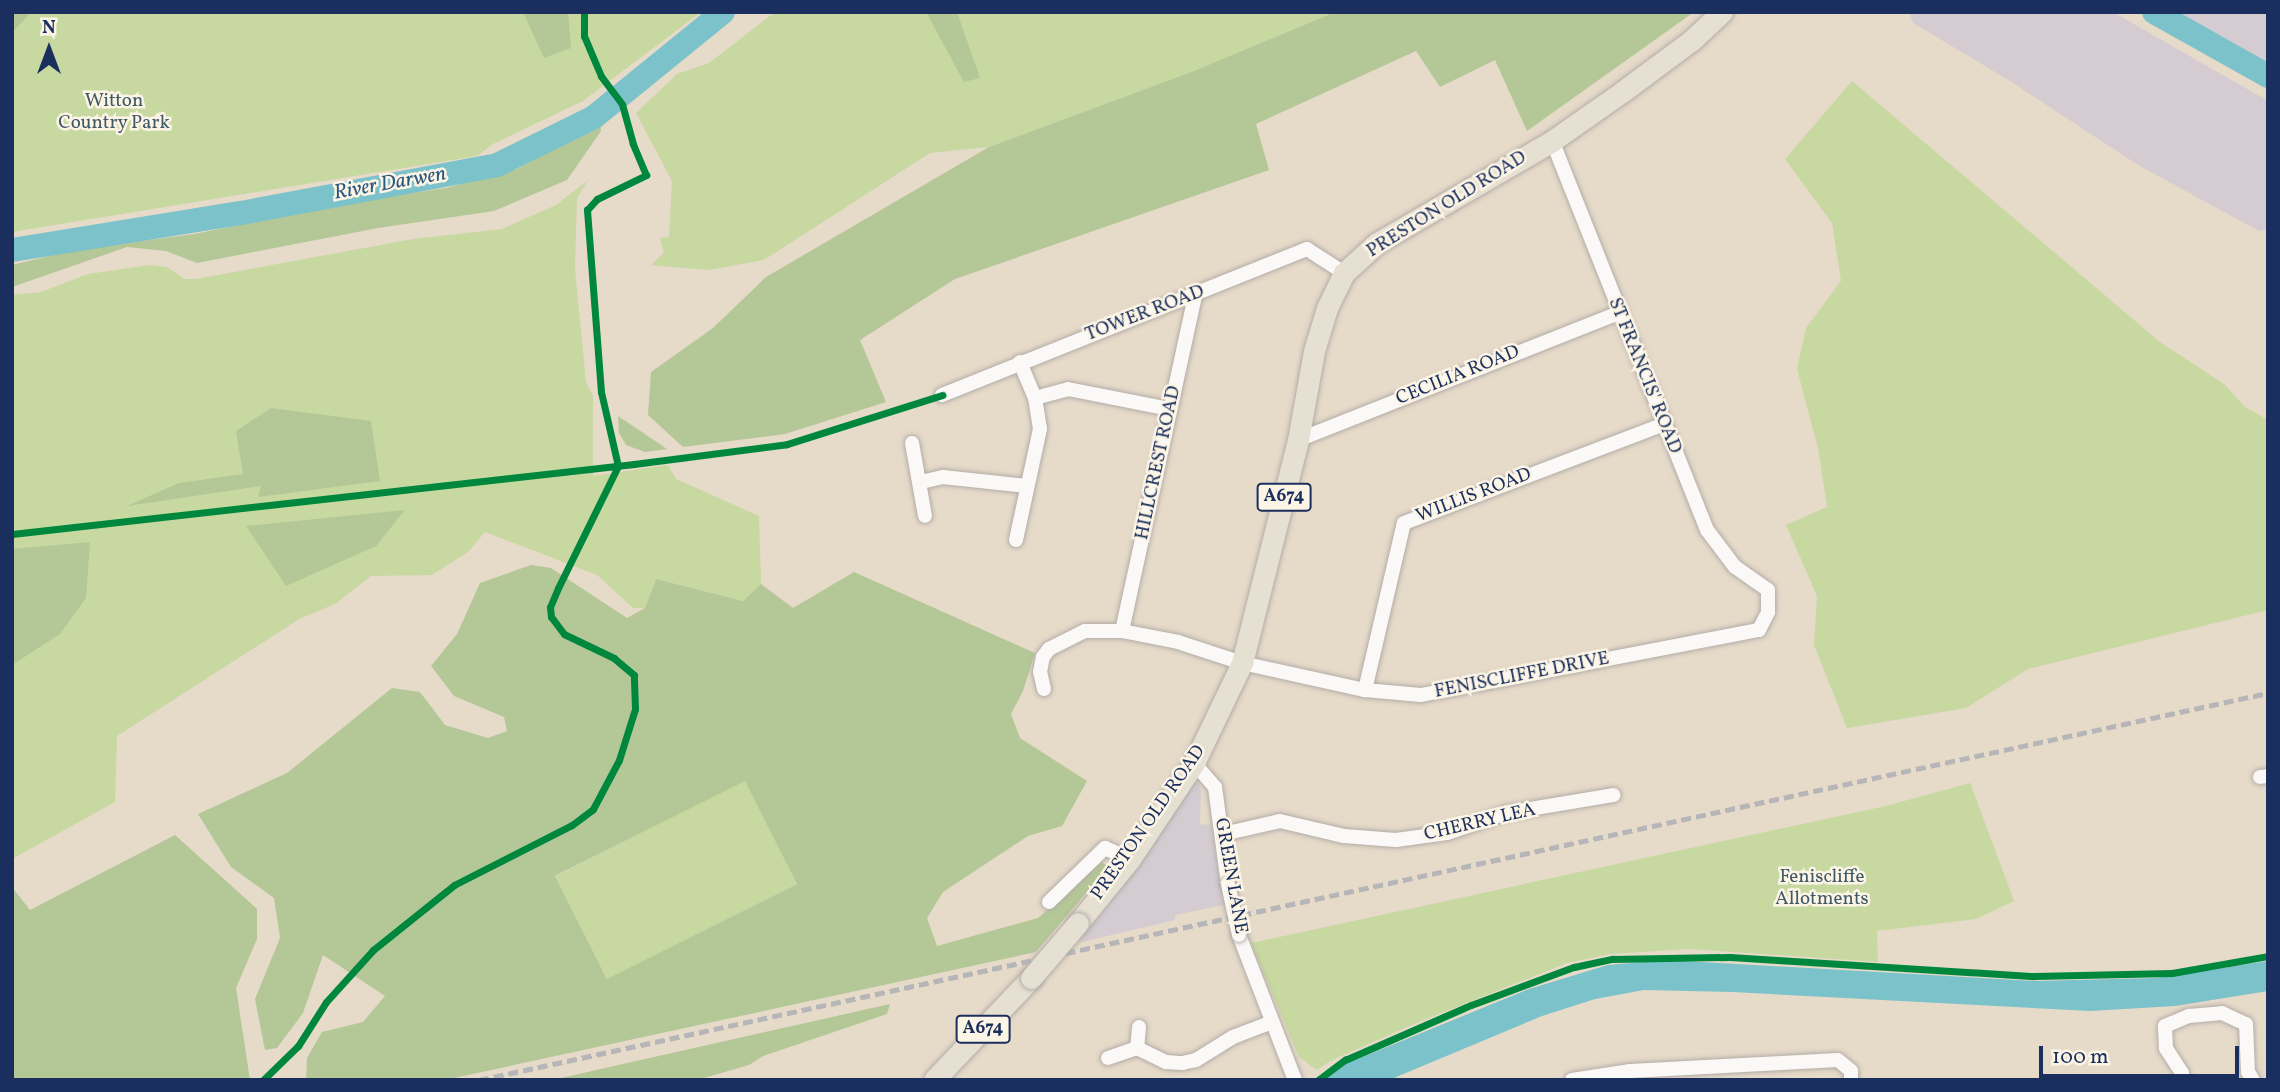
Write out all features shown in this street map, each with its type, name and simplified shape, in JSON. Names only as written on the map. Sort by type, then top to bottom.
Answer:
[{"type":"main road","name":"PRESTON OLD ROAD","points":[[934,1080],[1031,978],[1078,923],[1130,859],[1194,763],[1242,663],[1298,440],[1314,351],[1326,308],[1344,273],[1377,243],[1552,141],[1692,40],[1722,12]]},
{"type":"street","name":"ST FRANCIS' ROAD","points":[[1552,141],[1618,313],[1707,530],[1735,567],[1768,590]]},
{"type":"street","name":"TOWER ROAD","points":[[942,395],[1307,249],[1344,273]]},
{"type":"street","name":"HILLCREST ROAD","points":[[1122,631],[1195,295]]},
{"type":"street","name":"CECILIA ROAD","points":[[1298,440],[1618,313]]},
{"type":"street","points":[[1016,540],[1040,429],[1035,398],[1020,362]]},
{"type":"street","points":[[1035,398],[1068,389],[1170,409]]},
{"type":"street","name":"WILLIS ROAD","points":[[1365,690],[1404,523],[1664,424]]},
{"type":"street","points":[[912,443],[925,516]]},
{"type":"street","points":[[921,482],[943,477],[1027,486]]},
{"type":"street","name":"FENISCLIFFE DRIVE","points":[[1044,689],[1040,672],[1043,657],[1051,646],[1085,631],[1122,631],[1178,642],[1242,663],[1365,690],[1420,695],[1759,630],[1768,612],[1768,590]]},
{"type":"street","name":"GREEN LANE","points":[[1194,763],[1215,787],[1228,884],[1239,935],[1293,1075]]},
{"type":"street","name":"CHERRY LEA","points":[[1223,834],[1280,821],[1344,836],[1396,840],[1447,833],[1506,813],[1613,795]]},
{"type":"street","points":[[1049,902],[1105,848],[1130,859]]},
{"type":"street","points":[[2182,1080],[2182,1073],[2166,1048],[2165,1026],[2189,1016],[2222,1013],[2246,1024],[2248,1072],[2253,1080]]},
{"type":"street","points":[[1108,1058],[1137,1048],[1166,1062],[1196,1060],[1217,1046],[1272,1022]]},
{"type":"street","points":[[1137,1048],[1139,1027]]},
{"type":"street","points":[[1572,1080],[1838,1060],[1850,1071],[1851,1080]]},
{"type":"shaded area","points":[[1909,12],[2113,12],[2268,101],[2268,230],[2259,231],[2138,165],[2010,81],[1913,23]]},
{"type":"shaded area","points":[[2174,12],[2268,12],[2268,64]]},
{"type":"shaded area","points":[[1193,782],[1200,785],[1200,824],[1211,825],[1224,905],[1175,915],[1175,920],[1078,943],[1146,856]]},
{"type":"green space","name":"Witton Country Park","points":[[12,12],[701,12],[583,101],[493,144],[477,156],[12,232]]},
{"type":"green space","points":[[12,12],[31,12],[12,33]]},
{"type":"green space","points":[[523,12],[568,12],[571,48],[544,58]]},
{"type":"green space","points":[[775,12],[1335,12],[1194,71],[989,147],[930,153],[764,260],[709,270],[651,265],[664,252],[660,238],[669,237],[672,181],[636,113],[677,74],[709,63]]},
{"type":"green space","points":[[926,12],[957,12],[980,78],[964,82]]},
{"type":"green space","points":[[1335,12],[1694,12],[1527,131],[1495,60],[1440,87],[1416,51],[1256,124],[1269,170],[955,279],[860,340],[886,402],[785,434],[683,447],[648,415],[651,372],[713,328],[766,277],[989,147],[1194,71]]},
{"type":"green space","points":[[1852,81],[2160,342],[2224,384],[2245,407],[2268,420],[2268,610],[2028,669],[1966,708],[1847,728],[1814,645],[1817,596],[1786,525],[1827,507],[1818,448],[1797,369],[1806,328],[1841,281],[1832,223],[1785,159]]},
{"type":"green space","points":[[600,124],[601,131],[567,180],[494,211],[378,228],[197,263],[166,251],[127,247],[12,287],[12,265],[74,250],[194,234],[377,198],[446,188],[517,169]]},
{"type":"green space","points":[[588,180],[577,198],[575,269],[586,382],[593,396],[593,476],[668,465],[676,479],[759,516],[761,584],[743,601],[656,579],[645,608],[633,608],[597,575],[485,532],[468,552],[432,575],[371,576],[335,604],[301,618],[117,736],[115,802],[12,859],[12,295],[41,292],[88,274],[150,265],[167,267],[184,279],[196,279],[413,239],[502,229],[556,205]]},
{"type":"green space","points":[[271,408],[371,421],[380,481],[258,497],[261,486],[127,506],[179,483],[243,474],[236,431]]},
{"type":"green space","points":[[618,416],[667,449],[645,452],[626,445],[619,433]]},
{"type":"green space","points":[[405,510],[376,546],[286,586],[246,526]]},
{"type":"green space","points":[[90,542],[86,598],[60,634],[12,665],[12,549]]},
{"type":"green space","points":[[531,565],[551,568],[627,618],[645,608],[656,579],[743,601],[761,584],[793,608],[854,572],[1035,653],[1023,691],[1011,714],[1020,738],[1087,781],[1062,826],[1028,836],[943,892],[927,918],[937,946],[1038,918],[1102,862],[1108,867],[1036,952],[445,1080],[306,1080],[307,1058],[322,1032],[363,1022],[385,996],[323,955],[303,1013],[277,1048],[265,1050],[255,999],[280,938],[274,898],[231,867],[198,814],[287,773],[392,688],[420,692],[445,725],[488,738],[507,731],[504,717],[454,696],[431,666],[457,634],[480,583]],"holes":[[[745,781],[797,884],[607,979],[555,876]]]},
{"type":"green space","points":[[745,780],[798,883],[608,980],[555,877]]},
{"type":"green space","name":"Feniscliffe Allotments","points":[[1970,783],[2014,901],[1976,919],[1877,931],[1878,962],[1689,949],[1610,954],[1567,963],[1414,1024],[1330,1061],[1317,1070],[1299,1057],[1251,943],[1886,806]]},
{"type":"green space","points":[[175,835],[257,909],[257,939],[236,988],[250,1080],[12,1080],[12,887],[30,910]]},
{"type":"green space","points":[[890,1004],[887,1014],[763,1056],[749,1065],[697,1080],[552,1080]]},
{"type":"water","points":[[1666,960],[2036,981],[2155,978],[2268,961],[2268,991],[2175,1006],[2090,1011],[1733,992],[1644,990],[1595,999],[1542,1016],[1389,1080],[1323,1080],[1343,1065],[1529,989],[1608,965]]},
{"type":"waterway","name":"River Darwen","points":[[12,250],[241,213],[497,165],[594,117],[723,12]]},
{"type":"waterway","name":"River Darwen","points":[[2154,12],[2268,76]]},
{"type":"railway","points":[[479,1080],[2268,693]]},
{"type":"cycle path","points":[[263,1080],[298,1046],[326,1002],[373,950],[454,885],[572,825],[593,809],[619,760],[635,709],[634,675],[614,658],[564,634],[551,617],[550,607],[618,466],[601,392],[587,210],[597,199],[646,175],[633,144],[622,104],[601,76],[584,36],[584,12]]},
{"type":"cycle path","points":[[12,534],[634,464],[787,444],[942,395]]},
{"type":"cycle path","points":[[1318,1080],[1345,1060],[1471,1005],[1574,967],[1613,959],[1730,957],[2034,976],[2172,973],[2268,956]]}]
